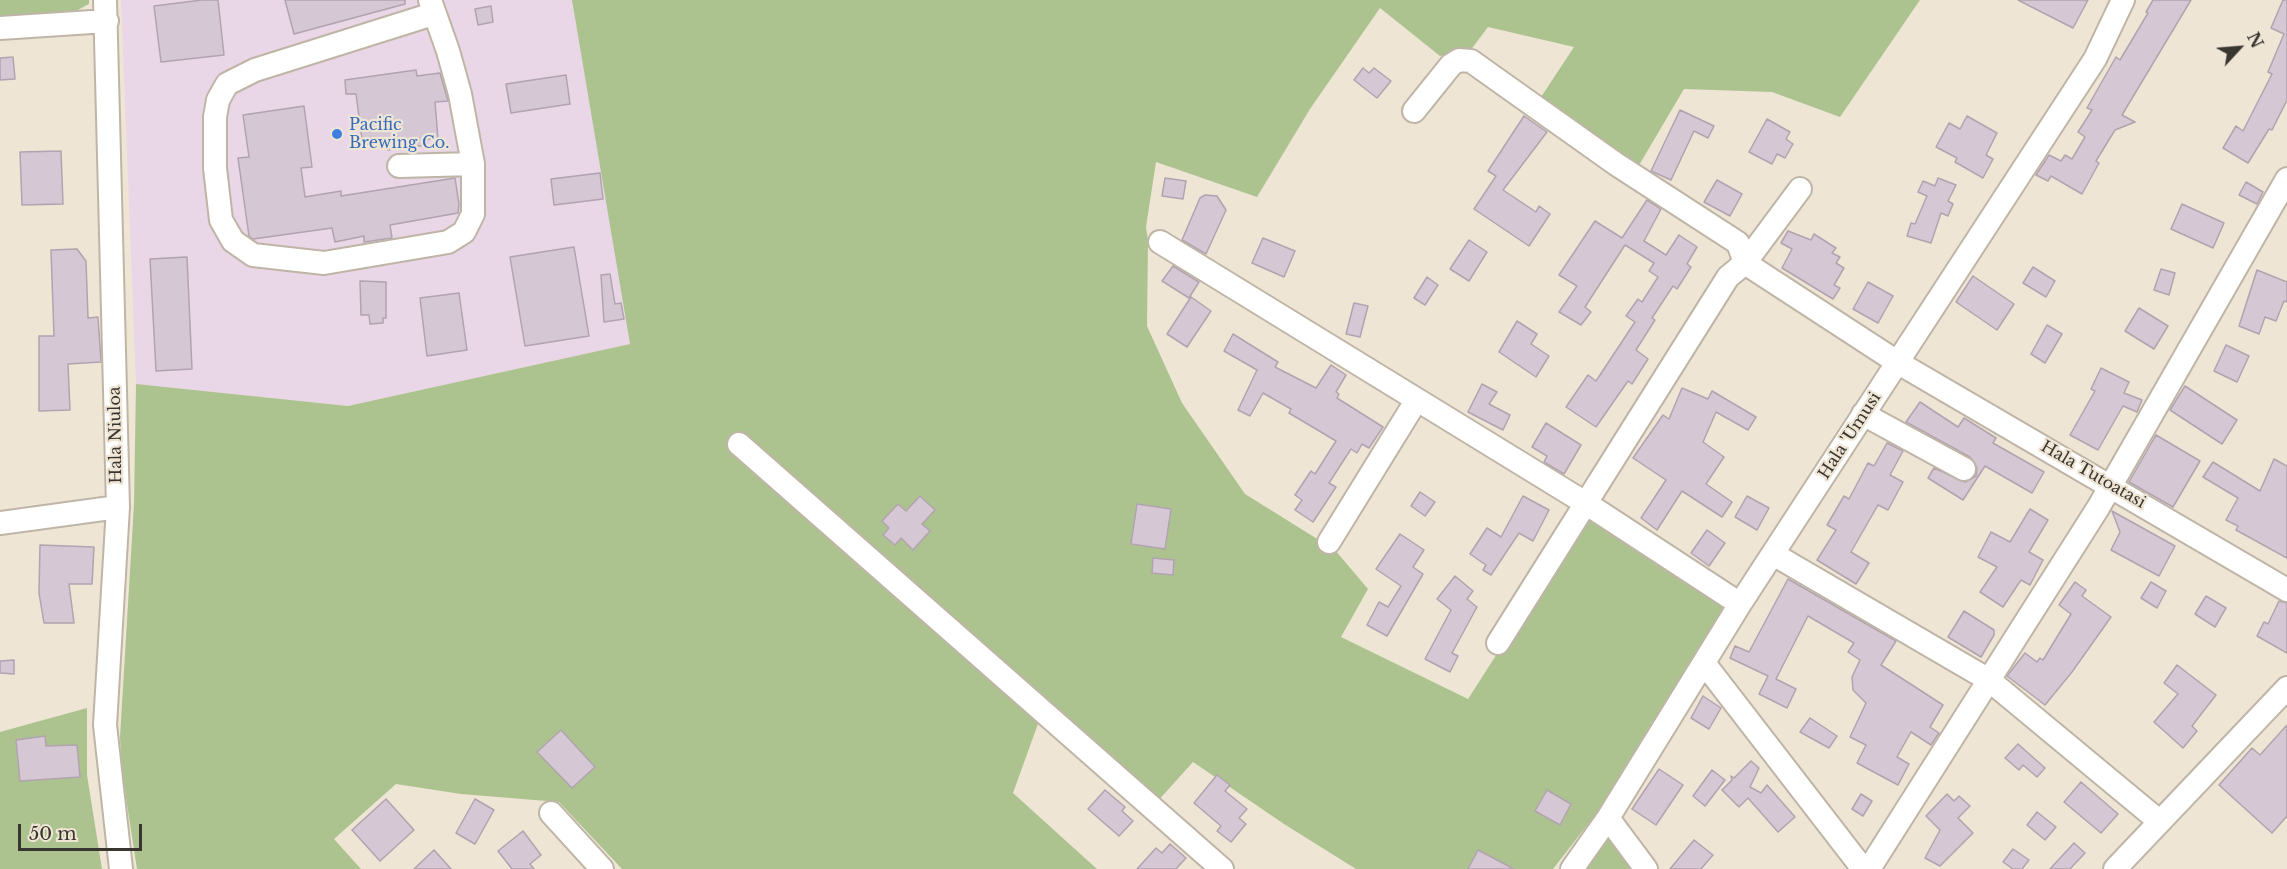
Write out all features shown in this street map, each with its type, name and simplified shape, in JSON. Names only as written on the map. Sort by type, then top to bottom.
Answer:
[{"type":"street","name":"Hala 'Umusi","points":[[1572,869],[1608,818],[1740,604],[2095,59],[2123,0]]},
{"type":"street","points":[[432,7],[454,72],[473,165],[472,214],[464,232],[448,242],[324,263],[253,255],[233,242],[221,220],[215,168],[214,117],[218,100],[227,84],[255,70],[432,7]]},
{"type":"street","points":[[0,28],[106,10]]},
{"type":"street","name":"Hala Niuloa","points":[[106,10],[118,507],[105,725],[121,869]]},
{"type":"street","points":[[1414,111],[1451,65],[1459,60],[1471,61],[1616,164],[1738,243],[1745,263]]},
{"type":"street","points":[[399,166],[473,165]]},
{"type":"street","points":[[1869,869],[2112,486],[2287,179]]},
{"type":"street","points":[[1498,643],[1728,277],[1745,263],[1800,189]]},
{"type":"street","points":[[1161,242],[1416,401],[1587,504],[1740,604]]},
{"type":"street","name":"Hala Tutoatasi","points":[[1745,263],[1898,362],[2286,587]]},
{"type":"street","points":[[1329,543],[1416,401]]},
{"type":"street","points":[[1863,414],[1964,468]]},
{"type":"street","points":[[739,444],[1221,869]]},
{"type":"street","points":[[0,523],[118,507]]},
{"type":"street","points":[[1773,554],[1989,680],[2159,821]]},
{"type":"street","points":[[1704,663],[1863,869]]},
{"type":"street","points":[[2115,869],[2287,688]]},
{"type":"street","points":[[551,813],[602,869]]},
{"type":"street","points":[[1608,818],[1646,869]]},
{"type":"shaded area","points":[[121,0],[572,0],[631,344],[348,406],[136,384]]},
{"type":"green space","points":[[0,0],[89,0],[89,4],[70,14],[0,20]]},
{"type":"green space","points":[[572,0],[1920,0],[1840,117],[1772,92],[1684,89],[1635,172],[1537,103],[1574,47],[1488,27],[1470,51],[1440,56],[1380,8],[1310,109],[1257,197],[1156,162],[1146,227],[1148,240],[1147,326],[1182,403],[1245,494],[1335,550],[1368,589],[1341,637],[1468,699],[1581,523],[1597,518],[1722,599],[1723,616],[1606,801],[1553,869],[1356,869],[1284,824],[1193,762],[1156,803],[1039,721],[1013,793],[1097,869],[622,869],[559,802],[461,794],[396,784],[334,839],[361,869],[137,869],[122,772],[120,737],[134,504],[136,384],[348,406],[630,344]]},
{"type":"green space","points":[[87,708],[87,775],[102,869],[0,869],[0,732]]},
{"type":"green space","points":[[1603,839],[1616,841],[1637,869],[1585,869]]},
{"type":"building","points":[[218,0],[224,55],[161,62],[154,6]]},
{"type":"building","points":[[285,0],[405,0],[405,4],[294,34]]},
{"type":"building","points":[[2018,0],[2088,0],[2073,28]]},
{"type":"building","points":[[2153,0],[2191,0],[2122,115],[2135,122],[2115,130],[2096,161],[2099,163],[2082,194],[2051,176],[2048,181],[2036,175],[2049,155],[2061,161],[2065,155],[2072,159],[2085,137],[2078,132],[2092,110],[2087,108],[2116,57],[2120,60],[2148,13],[2146,12]]},
{"type":"building","points":[[2283,0],[2287,0],[2287,100],[2272,130],[2269,129],[2248,163],[2223,148],[2236,126],[2243,131],[2272,74],[2268,72],[2284,34],[2271,28]]},
{"type":"building","points":[[491,6],[493,22],[478,25],[475,9]]},
{"type":"building","points":[[13,57],[15,79],[0,80],[0,58]]},
{"type":"building","points":[[1363,68],[1369,73],[1374,68],[1391,81],[1377,98],[1354,80]]},
{"type":"building","points":[[416,70],[417,76],[440,73],[448,101],[435,102],[438,139],[427,139],[427,145],[387,150],[387,144],[363,147],[356,94],[346,94],[345,80]]},
{"type":"building","points":[[566,75],[570,104],[511,113],[506,84]]},
{"type":"building","points":[[304,106],[312,167],[301,168],[305,197],[341,191],[341,196],[455,178],[458,213],[390,225],[392,238],[364,242],[364,236],[335,242],[332,228],[253,239],[249,236],[238,158],[249,157],[243,115]]},
{"type":"building","points":[[1680,110],[1714,126],[1708,138],[1694,131],[1671,180],[1651,171]]},
{"type":"building","points":[[1524,116],[1547,132],[1503,190],[1536,212],[1539,206],[1550,214],[1529,246],[1474,209],[1496,176],[1488,171]]},
{"type":"building","points":[[1967,116],[1997,133],[1986,155],[1993,159],[1983,178],[1955,162],[1957,158],[1936,147],[1949,123],[1960,129]]},
{"type":"building","points":[[1767,119],[1790,132],[1786,139],[1793,144],[1785,158],[1777,154],[1772,164],[1749,152]]},
{"type":"building","points":[[61,151],[63,204],[22,205],[20,152]]},
{"type":"building","points":[[600,173],[603,199],[554,205],[551,179]]},
{"type":"building","points":[[1165,178],[1186,181],[1183,199],[1162,196]]},
{"type":"building","points":[[1938,178],[1956,185],[1948,201],[1953,204],[1948,216],[1941,213],[1931,243],[1907,236],[1911,223],[1915,224],[1927,196],[1918,192],[1923,181],[1935,186]]},
{"type":"building","points":[[1717,180],[1742,194],[1730,216],[1704,202]]},
{"type":"building","points":[[2246,182],[2263,192],[2257,204],[2239,195]]},
{"type":"building","points":[[1205,195],[1217,196],[1226,210],[1206,254],[1182,240],[1200,198]]},
{"type":"building","points":[[1647,200],[1661,209],[1644,241],[1666,255],[1679,235],[1697,247],[1687,264],[1691,267],[1677,289],[1673,286],[1652,318],[1655,320],[1636,350],[1648,359],[1632,384],[1628,381],[1596,427],[1566,407],[1588,375],[1596,381],[1635,322],[1626,316],[1638,299],[1642,302],[1658,277],[1649,271],[1654,263],[1625,245],[1585,307],[1591,312],[1581,325],[1559,312],[1577,286],[1559,275],[1595,221],[1622,238]]},
{"type":"building","points":[[2182,204],[2224,223],[2213,248],[2171,229]]},
{"type":"building","points":[[1788,231],[1811,240],[1814,234],[1836,248],[1832,253],[1840,257],[1836,263],[1844,268],[1834,285],[1840,288],[1833,299],[1782,268],[1792,249],[1781,243]]},
{"type":"building","points":[[1263,238],[1295,251],[1284,277],[1252,263]]},
{"type":"building","points":[[1469,240],[1487,252],[1469,281],[1450,269]]},
{"type":"building","points":[[574,247],[589,336],[525,346],[510,257]]},
{"type":"building","points":[[77,249],[86,261],[88,318],[98,317],[101,362],[68,364],[70,410],[39,411],[39,336],[54,336],[51,250]]},
{"type":"building","points":[[187,257],[192,369],[156,371],[150,259]]},
{"type":"building","points":[[1173,266],[1199,282],[1189,298],[1162,281]]},
{"type":"building","points":[[2033,267],[2055,281],[2046,297],[2023,283]]},
{"type":"building","points":[[2161,269],[2175,273],[2169,295],[2154,290]]},
{"type":"building","points":[[2257,270],[2287,282],[2287,302],[2284,301],[2276,321],[2265,317],[2259,334],[2239,326]]},
{"type":"building","points":[[610,274],[615,304],[621,303],[624,319],[604,322],[601,275]]},
{"type":"building","points":[[1973,276],[2014,304],[1997,330],[1956,302]]},
{"type":"building","points":[[1427,277],[1438,285],[1425,305],[1414,298]]},
{"type":"building","points":[[360,281],[386,282],[386,318],[383,318],[383,323],[370,324],[369,315],[361,315]]},
{"type":"building","points":[[1868,282],[1893,296],[1878,323],[1853,309]]},
{"type":"building","points":[[459,293],[467,350],[427,356],[420,298]]},
{"type":"building","points":[[1191,297],[1211,311],[1187,347],[1167,334]]},
{"type":"building","points":[[1354,303],[1368,306],[1360,337],[1346,334]]},
{"type":"building","points":[[2139,308],[2168,326],[2154,349],[2125,331]]},
{"type":"building","points":[[1517,321],[1537,334],[1531,344],[1549,356],[1536,377],[1499,352]]},
{"type":"building","points":[[2047,325],[2062,334],[2045,363],[2031,354]]},
{"type":"building","points":[[1233,334],[1278,362],[1275,367],[1316,388],[1331,365],[1346,375],[1336,392],[1339,394],[1337,398],[1383,427],[1369,448],[1362,444],[1357,453],[1351,449],[1329,483],[1336,487],[1313,522],[1295,510],[1302,500],[1295,495],[1311,471],[1315,474],[1336,441],[1289,413],[1291,409],[1263,393],[1250,416],[1238,410],[1257,370],[1224,351]]},
{"type":"building","points":[[2226,345],[2249,356],[2237,382],[2214,371]]},
{"type":"building","points":[[2101,368],[2129,382],[2124,393],[2142,400],[2137,412],[2123,406],[2098,450],[2070,435],[2095,391],[2091,389]]},
{"type":"building","points":[[1482,384],[1497,392],[1489,404],[1510,415],[1503,430],[1468,412]]},
{"type":"building","points":[[2185,386],[2237,420],[2222,444],[2170,410]]},
{"type":"building","points":[[1682,388],[1708,399],[1712,391],[1756,417],[1748,430],[1716,412],[1703,442],[1724,457],[1706,484],[1732,502],[1722,517],[1682,491],[1657,530],[1641,518],[1666,480],[1633,458],[1663,415],[1669,419]]},
{"type":"building","points":[[1920,402],[1958,427],[1964,418],[1996,438],[1993,443],[2044,472],[2032,493],[1985,466],[1963,500],[1928,478],[1934,468],[1965,482],[1976,476],[1977,468],[1970,457],[1906,422]]},
{"type":"building","points":[[1546,423],[1581,445],[1564,474],[1544,462],[1547,456],[1532,447]]},
{"type":"building","points":[[2156,435],[2200,461],[2173,507],[2129,482]]},
{"type":"building","points":[[1887,443],[1903,451],[1890,475],[1903,482],[1888,510],[1878,505],[1851,552],[1869,563],[1856,584],[1817,560],[1836,530],[1827,525],[1844,496],[1849,499],[1868,463],[1874,466]]},
{"type":"building","points":[[2274,459],[2287,466],[2287,558],[2236,530],[2238,526],[2226,520],[2238,498],[2203,477],[2213,462],[2260,491]]},
{"type":"building","points":[[1420,492],[1435,502],[1425,516],[1411,506]]},
{"type":"building","points":[[920,496],[935,510],[922,524],[930,531],[913,550],[901,538],[895,545],[883,535],[889,528],[882,521],[898,504],[906,511]]},
{"type":"building","points":[[1523,496],[1549,510],[1533,541],[1519,533],[1491,575],[1483,570],[1486,565],[1470,554],[1487,528],[1501,537]]},
{"type":"building","points":[[1747,496],[1769,508],[1757,530],[1735,517]]},
{"type":"building","points":[[1137,504],[1171,509],[1165,549],[1131,544]]},
{"type":"building","points":[[2030,509],[2048,520],[2029,552],[2043,560],[2030,585],[2021,580],[2003,607],[1980,592],[1997,567],[1978,557],[1991,532],[2010,542]]},
{"type":"building","points":[[2112,511],[2175,546],[2159,576],[2111,550],[2120,532]]},
{"type":"building","points":[[1707,530],[1725,543],[1709,566],[1691,553]]},
{"type":"building","points":[[1400,534],[1424,550],[1413,567],[1423,574],[1387,636],[1367,625],[1379,602],[1388,607],[1401,586],[1376,569]]},
{"type":"building","points":[[40,545],[94,547],[92,584],[69,584],[74,623],[44,623],[39,593]]},
{"type":"building","points":[[1153,558],[1174,560],[1173,575],[1152,573]]},
{"type":"building","points":[[1455,576],[1473,591],[1467,599],[1477,607],[1452,653],[1458,656],[1450,672],[1425,659],[1451,610],[1437,599]]},
{"type":"building","points":[[1788,579],[1896,641],[1881,665],[1943,705],[1930,727],[1939,733],[1931,745],[1911,732],[1897,757],[1909,764],[1898,785],[1857,763],[1866,745],[1850,737],[1866,703],[1853,690],[1852,677],[1860,660],[1848,652],[1854,643],[1808,616],[1776,679],[1796,689],[1787,708],[1759,694],[1768,676],[1730,658],[1735,646],[1749,652]]},
{"type":"building","points":[[2075,582],[2086,590],[2082,596],[2111,617],[2072,672],[2045,705],[2007,676],[2025,653],[2037,662],[2040,658],[2043,660],[2071,614],[2059,605]]},
{"type":"building","points":[[2151,582],[2166,591],[2157,608],[2141,598]]},
{"type":"building","points":[[2206,596],[2226,608],[2215,627],[2195,614]]},
{"type":"building","points":[[2279,601],[2287,603],[2287,653],[2257,636],[2264,622],[2268,624]]},
{"type":"building","points":[[1964,611],[1994,630],[1994,635],[1981,657],[1948,637]]},
{"type":"building","points":[[14,660],[14,674],[0,673],[0,661]]},
{"type":"building","points":[[2177,665],[2216,695],[2192,726],[2197,731],[2183,748],[2154,722],[2178,694],[2164,683]]},
{"type":"building","points":[[1703,696],[1721,708],[1709,729],[1691,718]]},
{"type":"building","points":[[1810,718],[1837,736],[1829,748],[1800,732]]},
{"type":"building","points":[[2287,725],[2287,816],[2272,833],[2219,785],[2252,748],[2260,755]]},
{"type":"building","points":[[561,730],[595,767],[572,788],[537,752]]},
{"type":"building","points":[[45,736],[46,746],[77,745],[80,777],[20,781],[16,740]]},
{"type":"building","points":[[2018,744],[2045,768],[2037,777],[2023,765],[2019,770],[2005,758]]},
{"type":"building","points":[[1751,761],[1759,768],[1750,787],[1761,793],[1767,785],[1795,817],[1778,832],[1748,798],[1739,807],[1722,790],[1732,780],[1731,776],[1734,778]]},
{"type":"building","points":[[1659,769],[1683,785],[1656,825],[1632,809]]},
{"type":"building","points":[[1712,770],[1725,780],[1705,806],[1693,796]]},
{"type":"building","points":[[1217,775],[1230,785],[1225,791],[1247,809],[1239,818],[1246,824],[1231,842],[1217,831],[1221,826],[1194,803]]},
{"type":"building","points":[[2081,782],[2118,814],[2101,833],[2064,802]]},
{"type":"building","points":[[1105,790],[1125,807],[1122,811],[1133,821],[1119,836],[1088,809]]},
{"type":"building","points":[[1547,790],[1571,804],[1560,825],[1535,811]]},
{"type":"building","points":[[1861,794],[1872,801],[1863,816],[1852,809]]},
{"type":"building","points":[[1947,794],[1954,801],[1959,796],[1970,806],[1958,818],[1973,833],[1940,866],[1925,858],[1940,830],[1926,816]]},
{"type":"building","points":[[386,799],[414,830],[380,861],[352,830]]},
{"type":"building","points":[[475,799],[494,810],[475,844],[456,833]]},
{"type":"building","points":[[2037,812],[2056,827],[2045,840],[2027,825]]},
{"type":"building","points":[[523,831],[541,855],[530,864],[534,869],[512,869],[498,851]]},
{"type":"building","points":[[1694,840],[1713,855],[1701,869],[1670,869]]},
{"type":"building","points":[[2074,843],[2085,853],[2070,869],[2050,869]]},
{"type":"building","points":[[1170,844],[1186,858],[1176,869],[1137,869],[1156,848],[1162,853]]},
{"type":"building","points":[[2013,849],[2029,860],[2022,869],[2013,869],[2003,862]]},
{"type":"building","points":[[434,850],[451,869],[414,869]]},
{"type":"building","points":[[1478,850],[1514,869],[1468,869]]},
{"type":"place","name":"Pacific Brewing Co.","points":[[337,134]]}]
